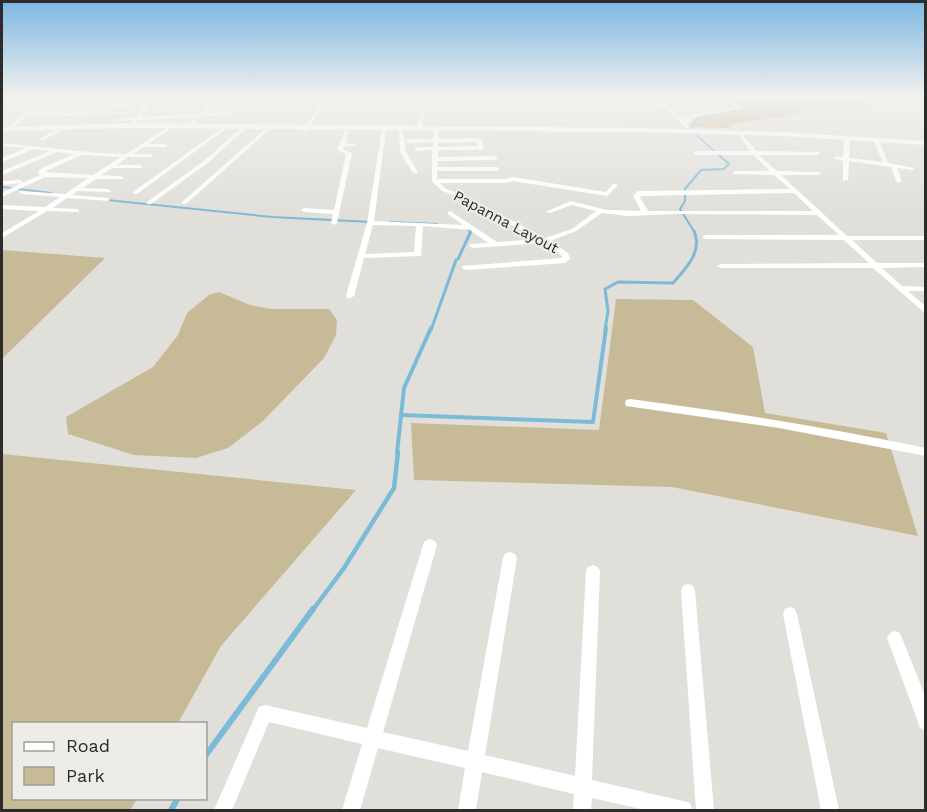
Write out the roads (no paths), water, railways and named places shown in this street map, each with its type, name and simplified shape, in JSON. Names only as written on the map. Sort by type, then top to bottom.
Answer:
[{"type":"main road","points":[[779,135],[926,143]]},
{"type":"main road","points":[[811,135],[853,136],[926,143]]},
{"type":"street","points":[[42,139],[50,135]]},
{"type":"street","points":[[2,236],[157,135]]},
{"type":"street","points":[[135,193],[216,135]]},
{"type":"street","points":[[149,203],[207,161],[236,135]]},
{"type":"street","points":[[184,203],[261,135]]},
{"type":"street","points":[[304,210],[335,218],[349,153],[340,150],[346,135]]},
{"type":"street","points":[[351,296],[370,222],[383,135]]},
{"type":"street","points":[[401,135],[403,152],[415,172]]},
{"type":"street","name":"Papanna Layout","points":[[436,135],[435,181],[444,190],[464,196],[566,255],[566,259],[466,268]]},
{"type":"street","points":[[740,135],[754,153],[926,312]]},
{"type":"street","points":[[844,180],[847,138]]},
{"type":"street","points":[[408,141],[481,148],[479,141],[490,140]]},
{"type":"street","points":[[876,140],[886,164]]},
{"type":"street","points":[[417,149],[437,143]]},
{"type":"street","points":[[2,144],[81,153],[150,156]]},
{"type":"street","points":[[142,145],[166,146]]},
{"type":"street","points":[[342,145],[355,145]]},
{"type":"street","points":[[2,160],[35,147]]},
{"type":"street","points":[[2,173],[57,150]]},
{"type":"street","points":[[44,175],[41,172],[44,169],[81,153]]},
{"type":"street","points":[[696,153],[818,153]]},
{"type":"street","points":[[836,158],[912,168]]},
{"type":"street","points":[[436,159],[495,159]]},
{"type":"street","points":[[111,166],[140,166]]},
{"type":"street","points":[[894,166],[899,181]]},
{"type":"street","points":[[436,169],[496,169]]},
{"type":"street","points":[[735,173],[818,173]]},
{"type":"street","points":[[2,195],[44,175],[121,178]]},
{"type":"street","points":[[435,181],[513,179],[607,194],[615,185]]},
{"type":"street","points":[[2,183],[26,182]]},
{"type":"street","points":[[76,189],[108,191]]},
{"type":"street","points":[[646,214],[636,196],[638,193],[796,191]]},
{"type":"street","points":[[22,192],[108,200]]},
{"type":"street","points":[[548,212],[571,203],[602,210],[646,214],[820,213]]},
{"type":"street","points":[[2,207],[76,211]]},
{"type":"street","points":[[473,246],[545,241],[574,230],[602,210]]},
{"type":"street","points":[[450,213],[495,244]]},
{"type":"street","points":[[370,222],[471,228]]},
{"type":"street","points":[[361,256],[418,254],[420,224]]},
{"type":"street","points":[[706,237],[926,238]]},
{"type":"street","points":[[721,266],[926,265]]},
{"type":"street","points":[[900,288],[926,289]]},
{"type":"street","points":[[630,403],[736,416],[926,452]]},
{"type":"street","points":[[351,810],[430,545]]},
{"type":"street","points":[[467,810],[510,558]]},
{"type":"street","points":[[582,810],[593,571]]},
{"type":"street","points":[[688,591],[705,810]]},
{"type":"street","points":[[790,614],[830,810]]},
{"type":"street","points":[[894,638],[926,722]]},
{"type":"street","points":[[223,810],[265,712],[683,810]]},
{"type":"waterway","points":[[696,135],[721,157]]},
{"type":"waterway","points":[[694,232],[680,209],[685,201],[685,189],[701,170],[724,169],[729,164],[720,156]]},
{"type":"waterway","points":[[2,187],[51,193]]},
{"type":"waterway","points":[[107,200],[272,217],[371,222]]},
{"type":"waterway","points":[[390,222],[437,224]]},
{"type":"waterway","points":[[465,228],[471,231]]},
{"type":"waterway","points":[[458,259],[471,231]]},
{"type":"waterway","points":[[605,330],[608,311],[605,289],[618,282],[673,283],[695,253],[694,232]]},
{"type":"waterway","points":[[431,330],[456,260]]},
{"type":"waterway","points":[[401,415],[404,388],[431,328]]},
{"type":"waterway","points":[[401,415],[593,422],[606,328]]},
{"type":"waterway","points":[[397,453],[401,415]]},
{"type":"waterway","points":[[312,611],[344,568],[394,488],[398,452]]},
{"type":"waterway","points":[[207,754],[313,609]]},
{"type":"waterway","points":[[171,810],[177,800]]}]
